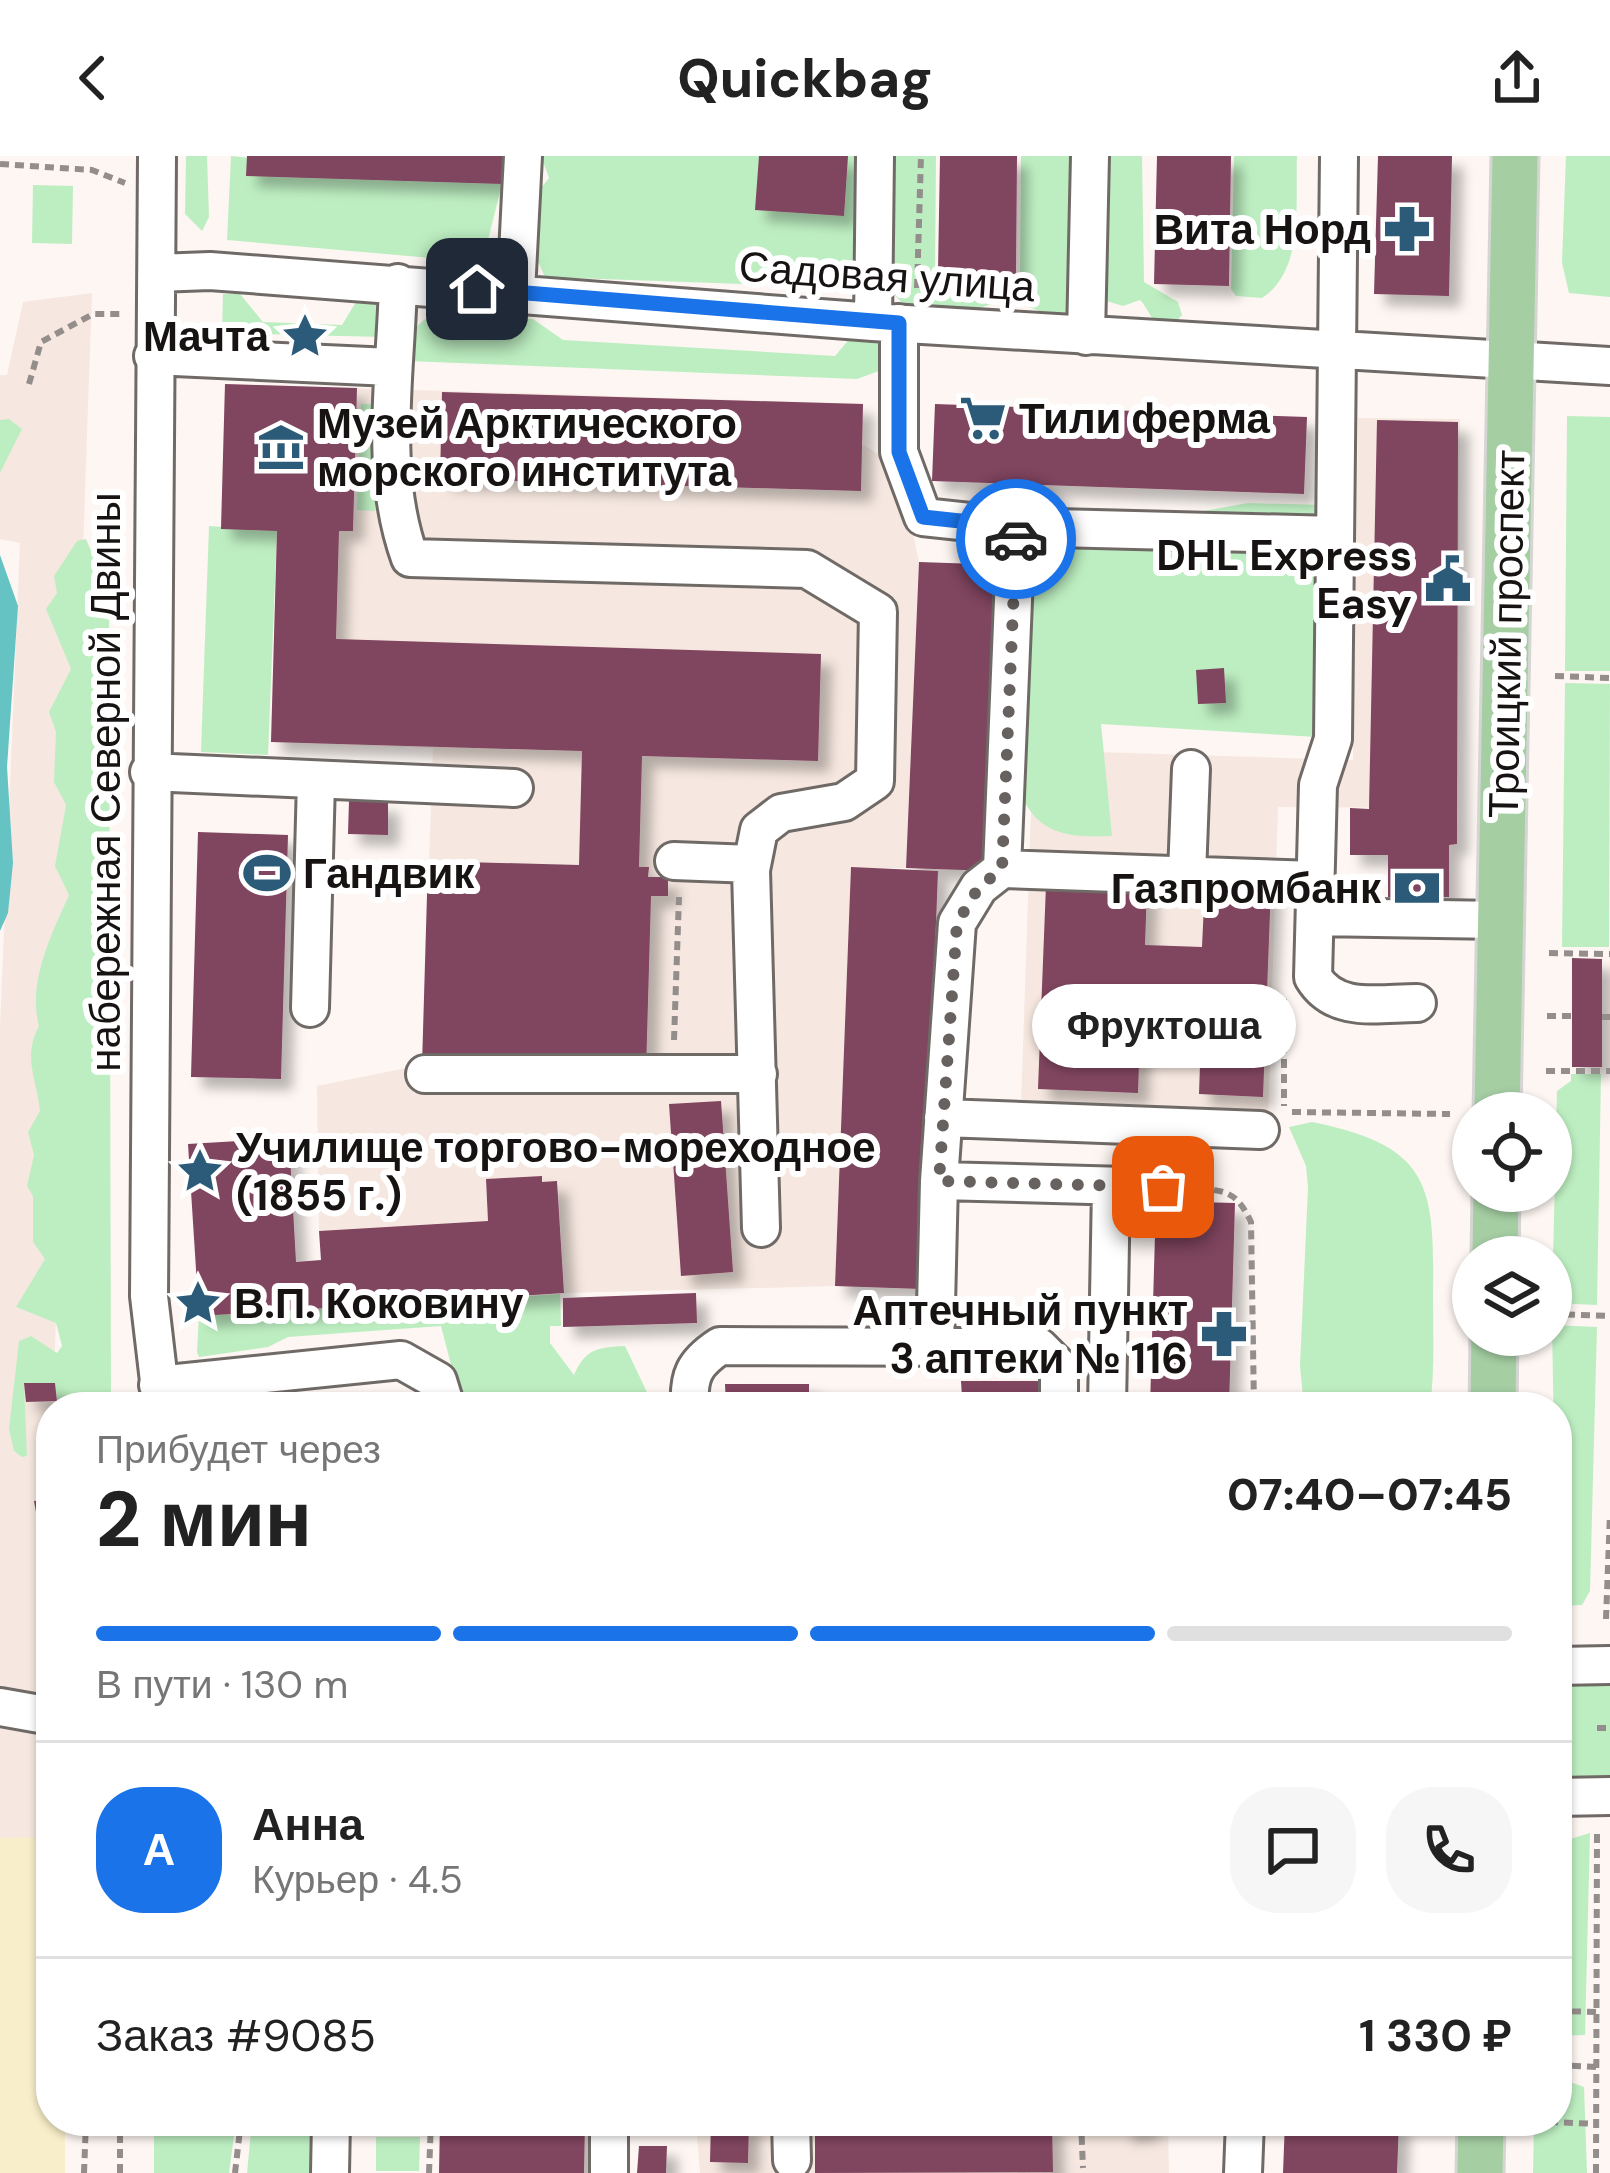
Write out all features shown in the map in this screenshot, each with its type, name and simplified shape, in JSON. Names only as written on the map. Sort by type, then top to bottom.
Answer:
[{"type":"main road","name":"Троицкий проспект","points":[[1497,1092],[1515,156]]},
{"type":"main road","points":[[1493,1392],[1494,1356]]},
{"type":"main road","points":[[1480,2173],[1481,2136]]},
{"type":"street","name":"набережная Северной Двины","points":[[157,156],[149,772],[149,1297],[160,1392]]},
{"type":"street","points":[[516,292],[524,156]]},
{"type":"street","points":[[874,156],[896,312],[899,452],[923,517],[1016,527],[1335,535]]},
{"type":"street","points":[[1085,336],[1090,156]]},
{"type":"street","points":[[1339,156],[1333,739],[1318,785],[1313,977],[1323,995],[1338,1003],[1418,1004]]},
{"type":"street","name":"Садовая улица","points":[[157,273],[210,271],[896,312],[1085,336],[1610,366]]},
{"type":"street","points":[[398,283],[391,368],[391,463],[399,527],[410,558],[807,569],[878,612],[875,781],[844,802],[781,813],[759,830],[752,864],[760,1228]]},
{"type":"street","points":[[153,356],[391,368]]},
{"type":"street","points":[[1002,869],[1016,527]]},
{"type":"street","points":[[1187,875],[1191,770]]},
{"type":"street","points":[[149,772],[514,788]]},
{"type":"street","points":[[310,1008],[316,780]]},
{"type":"street","points":[[677,871],[752,864]]},
{"type":"street","points":[[935,1347],[939,1181],[957,923],[979,887],[1002,869],[1187,875],[1316,898],[1500,920]]},
{"type":"street","points":[[425,1074],[758,1075]]},
{"type":"street","points":[[943,1118],[1260,1130]]},
{"type":"street","points":[[939,1181],[1163,1187]]},
{"type":"street","points":[[1107,1392],[1111,1187]]},
{"type":"street","points":[[689,1392],[688,1379],[700,1359],[720,1346],[1040,1347],[1059,1367],[1059,1392]]},
{"type":"street","points":[[187,1392],[401,1360],[438,1382],[441,1392]]},
{"type":"street","points":[[1572,1666],[1610,1665]]},
{"type":"street","points":[[1572,1802],[1604,1812]]},
{"type":"street","points":[[330,2173],[331,2136]]},
{"type":"street","points":[[609,2136],[609,2173]]},
{"type":"street","points":[[791,2136],[792,2160]]},
{"type":"street","points":[[1243,2173],[1244,2136]]},
{"type":"path","points":[[896,312],[921,156]]},
{"type":"path","points":[[0,164],[92,170],[127,183]]},
{"type":"path","points":[[28,385],[41,342],[93,314],[125,314]]},
{"type":"path","points":[[1555,676],[1610,678]]},
{"type":"path","points":[[673,1075],[677,871]]},
{"type":"path","points":[[1549,953],[1610,954]]},
{"type":"path","points":[[1284,994],[1285,1112],[1450,1114]]},
{"type":"path","points":[[1547,1016],[1572,1016]]},
{"type":"path","points":[[1546,1071],[1610,1071]]},
{"type":"path","points":[[1163,1187],[1227,1190],[1240,1200],[1251,1222],[1254,1392]]},
{"type":"path","points":[[1572,1314],[1610,1316]]},
{"type":"path","points":[[1606,1619],[1610,1514]]},
{"type":"path","points":[[1597,1728],[1610,1728]]},
{"type":"path","points":[[1596,2173],[1604,1812]]},
{"type":"path","points":[[1572,2011],[1597,2012]]},
{"type":"path","points":[[1572,2066],[1597,2067]]},
{"type":"path","points":[[1572,2123],[1596,2124]]},
{"type":"path","points":[[84,2173],[85,2136]]},
{"type":"path","points":[[120,2136],[120,2173]]},
{"type":"path","points":[[235,2173],[239,2136]]},
{"type":"path","points":[[429,2173],[430,2136]]},
{"type":"path","points":[[1082,2136],[1083,2168]]},
{"type":"shaded area","points":[[92,293],[53,1392],[36,1392],[35,1916],[0,2173],[0,1028],[20,543],[0,539],[0,375],[7,375],[23,302]]},
{"type":"shaded area","points":[[225,384],[863,404],[862,444],[899,467],[919,562],[906,868],[851,868],[835,1286],[564,1293],[558,1182],[542,1182],[541,1176],[486,1179],[488,1221],[319,1231],[317,1086],[422,1065],[433,748],[271,742],[277,531],[221,529]]},
{"type":"shaded area","points":[[1358,418],[1460,419],[1457,808],[1278,807],[1268,1119],[1021,1107],[1033,750],[1353,760]]},
{"type":"shaded area","points":[[697,2136],[1168,2136],[1169,2173],[700,2173]]},
{"type":"green space","points":[[186,156],[207,156],[209,217],[202,231],[185,214]]},
{"type":"green space","points":[[231,156],[502,184],[485,252],[465,261],[227,240]]},
{"type":"green space","points":[[541,156],[936,156],[935,277],[1020,280],[1021,156],[1142,156],[1144,282],[1178,302],[1182,315],[1174,324],[1159,323],[1140,300],[1123,306],[1100,299],[1050,314],[1004,300],[967,312],[905,306],[889,289],[545,277],[533,250],[529,203],[549,178]]},
{"type":"green space","points":[[1234,156],[1297,156],[1291,253],[1276,286],[1262,298],[1236,296],[1231,289]]},
{"type":"green space","points":[[1566,156],[1610,156],[1610,297],[1569,293],[1562,263]]},
{"type":"green space","points":[[33,185],[73,186],[72,244],[32,243]]},
{"type":"green space","points":[[223,294],[240,294],[263,322],[342,325],[359,297],[375,298],[382,311],[381,337],[222,333]]},
{"type":"green space","points":[[434,314],[533,319],[563,340],[835,356],[857,330],[877,332],[883,350],[879,371],[857,379],[407,361],[413,333]]},
{"type":"green space","points":[[361,404],[376,404],[375,511],[357,510]]},
{"type":"green space","points":[[1567,416],[1610,417],[1610,671],[1565,671]]},
{"type":"green space","points":[[9,419],[22,429],[0,473],[0,420]]},
{"type":"green space","points":[[1248,503],[1323,505],[1317,737],[1101,724],[1112,836],[1068,834],[1045,825],[1020,791],[1030,547],[1087,513],[1181,515]]},
{"type":"green space","points":[[209,526],[277,531],[268,755],[201,752]]},
{"type":"green space","points":[[86,539],[109,594],[111,1392],[56,1392],[55,1383],[24,1383],[27,1456],[22,1457],[14,1451],[9,1429],[19,1341],[31,1336],[57,1353],[62,1346],[56,1323],[16,1307],[45,1259],[33,1242],[33,1196],[27,1186],[34,1155],[28,1132],[40,1111],[32,1048],[39,1026],[39,976],[69,895],[55,866],[66,805],[54,782],[56,732],[49,712],[71,669],[46,609],[57,593],[54,576],[77,541]]},
{"type":"green space","points":[[1565,683],[1610,684],[1609,947],[1562,947]]},
{"type":"green space","points":[[1571,1074],[1601,1074],[1597,1305],[1572,1304],[1572,1236],[1554,1236],[1554,1212],[1572,1212],[1572,1092],[1557,1092],[1571,1081]]},
{"type":"green space","points":[[1312,1122],[1381,1143],[1417,1175],[1431,1224],[1431,1392],[1303,1392],[1308,1187],[1306,1166],[1289,1127]]},
{"type":"green space","points":[[560,1294],[561,1326],[550,1326],[550,1343],[574,1375],[593,1351],[625,1346],[647,1392],[458,1392],[441,1326],[288,1337],[268,1347],[199,1357],[199,1316]]},
{"type":"green space","points":[[1572,1326],[1597,1327],[1590,1591],[1582,1605],[1572,1605],[1572,1392],[1553,1392],[1553,1356],[1572,1356]]},
{"type":"green space","points":[[1572,1684],[1610,1684],[1610,1777],[1572,1778]]},
{"type":"green space","points":[[1590,1833],[1585,2035],[1572,2035],[1572,1838]]},
{"type":"green space","points":[[1572,2083],[1584,2087],[1587,2173],[1533,2173],[1534,2136],[1572,2136]]},
{"type":"green space","points":[[154,2136],[234,2136],[229,2173],[154,2173]]},
{"type":"green space","points":[[251,2136],[315,2136],[314,2173],[247,2173]]},
{"type":"green space","points":[[376,2137],[420,2137],[419,2171],[376,2171]]},
{"type":"sand","points":[[36,1837],[36,2136],[65,2136],[65,2173],[0,2173],[0,1838]]},
{"type":"water","points":[[0,555],[18,606],[7,767],[13,863],[8,913],[0,931]]},
{"type":"building","points":[[247,156],[503,156],[502,184],[246,176]]},
{"type":"building","points":[[759,156],[848,156],[844,216],[755,210]]},
{"type":"building","points":[[940,156],[1017,156],[1016,274],[938,272]]},
{"type":"building","points":[[1157,156],[1231,156],[1229,286],[1154,284]]},
{"type":"building","points":[[1378,156],[1452,156],[1449,296],[1374,294]]},
{"type":"building","points":[[225,384],[357,388],[353,531],[339,531],[336,639],[821,654],[818,761],[642,756],[639,867],[649,867],[648,877],[668,877],[668,896],[651,896],[646,1072],[422,1066],[428,861],[579,865],[582,751],[271,742],[277,531],[221,529]]},
{"type":"building","points":[[442,392],[863,404],[861,491],[440,479]]},
{"type":"building","points":[[935,404],[1307,417],[1304,494],[932,481]]},
{"type":"building","points":[[1377,420],[1458,422],[1457,844],[1449,845],[1449,897],[1388,897],[1388,855],[1350,855],[1350,808],[1369,809]]},
{"type":"building","points":[[919,562],[1006,565],[993,871],[906,868]]},
{"type":"building","points":[[1224,668],[1226,703],[1198,704],[1196,670]]},
{"type":"building","points":[[349,801],[388,802],[388,835],[348,834]]},
{"type":"building","points":[[198,832],[288,835],[281,1079],[191,1077]]},
{"type":"building","points":[[851,867],[938,871],[922,1289],[835,1286]]},
{"type":"building","points":[[1205,883],[1271,886],[1263,1097],[1199,1094],[1201,1035],[1140,1032],[1138,1093],[1038,1089],[1046,885],[1147,888],[1145,945],[1202,947]]},
{"type":"building","points":[[1572,958],[1602,959],[1602,1067],[1572,1067]]},
{"type":"building","points":[[721,1101],[733,1272],[681,1276],[669,1104]]},
{"type":"building","points":[[289,1138],[296,1262],[321,1260],[319,1231],[488,1221],[486,1179],[542,1176],[542,1182],[557,1181],[564,1293],[199,1316],[188,1144]]},
{"type":"building","points":[[1156,1201],[1235,1203],[1229,1392],[1150,1392]]},
{"type":"building","points":[[696,1293],[697,1323],[563,1327],[563,1298]]},
{"type":"building","points":[[961,1381],[1043,1381],[1043,1392],[962,1392]]},
{"type":"building","points":[[24,1383],[55,1383],[56,1392],[36,1392],[36,1402],[26,1402]]},
{"type":"building","points":[[725,1384],[809,1384],[809,1392],[725,1392]]},
{"type":"building","points":[[440,2136],[585,2136],[584,2173],[439,2173]]},
{"type":"building","points":[[711,2136],[749,2136],[748,2163],[710,2162]]},
{"type":"building","points":[[815,2136],[1052,2136],[1053,2172],[815,2173]]},
{"type":"building","points":[[1284,2136],[1398,2136],[1397,2173],[1283,2173]]},
{"type":"building","points":[[639,2146],[667,2146],[666,2173],[637,2173]]},
{"type":"way so far","points":[[1016,539],[1002,869],[979,887],[957,923],[939,1181],[1163,1187]]},
{"type":"place","name":"Вита Норд","points":[[1407,229]]},
{"type":"place","name":"Мачта","points":[[305,336]]},
{"type":"place","name":"Тили ферма","points":[[983,418]]},
{"type":"place","name":"Музей Арктического морского института","points":[[281,447]]},
{"type":"place","name":"DHL Express Easy","points":[[1448,579]]},
{"type":"place","name":"Гандвик","points":[[267,873]]},
{"type":"place","name":"Газпромбанк","points":[[1417,888]]},
{"type":"place","name":"Училище торгово-мореходное (1855 г.)","points":[[200,1171]]},
{"type":"place","name":"Фруктоша","points":[[1163,1187]]},
{"type":"place","name":"В.П. Коковину","points":[[198,1303]]},
{"type":"place","name":"Аптечный пункт 3 аптеки № 116","points":[[1224,1334]]},
{"type":"route","points":[[477,289],[899,323],[899,452],[923,517],[1016,527],[1016,539]]}]
